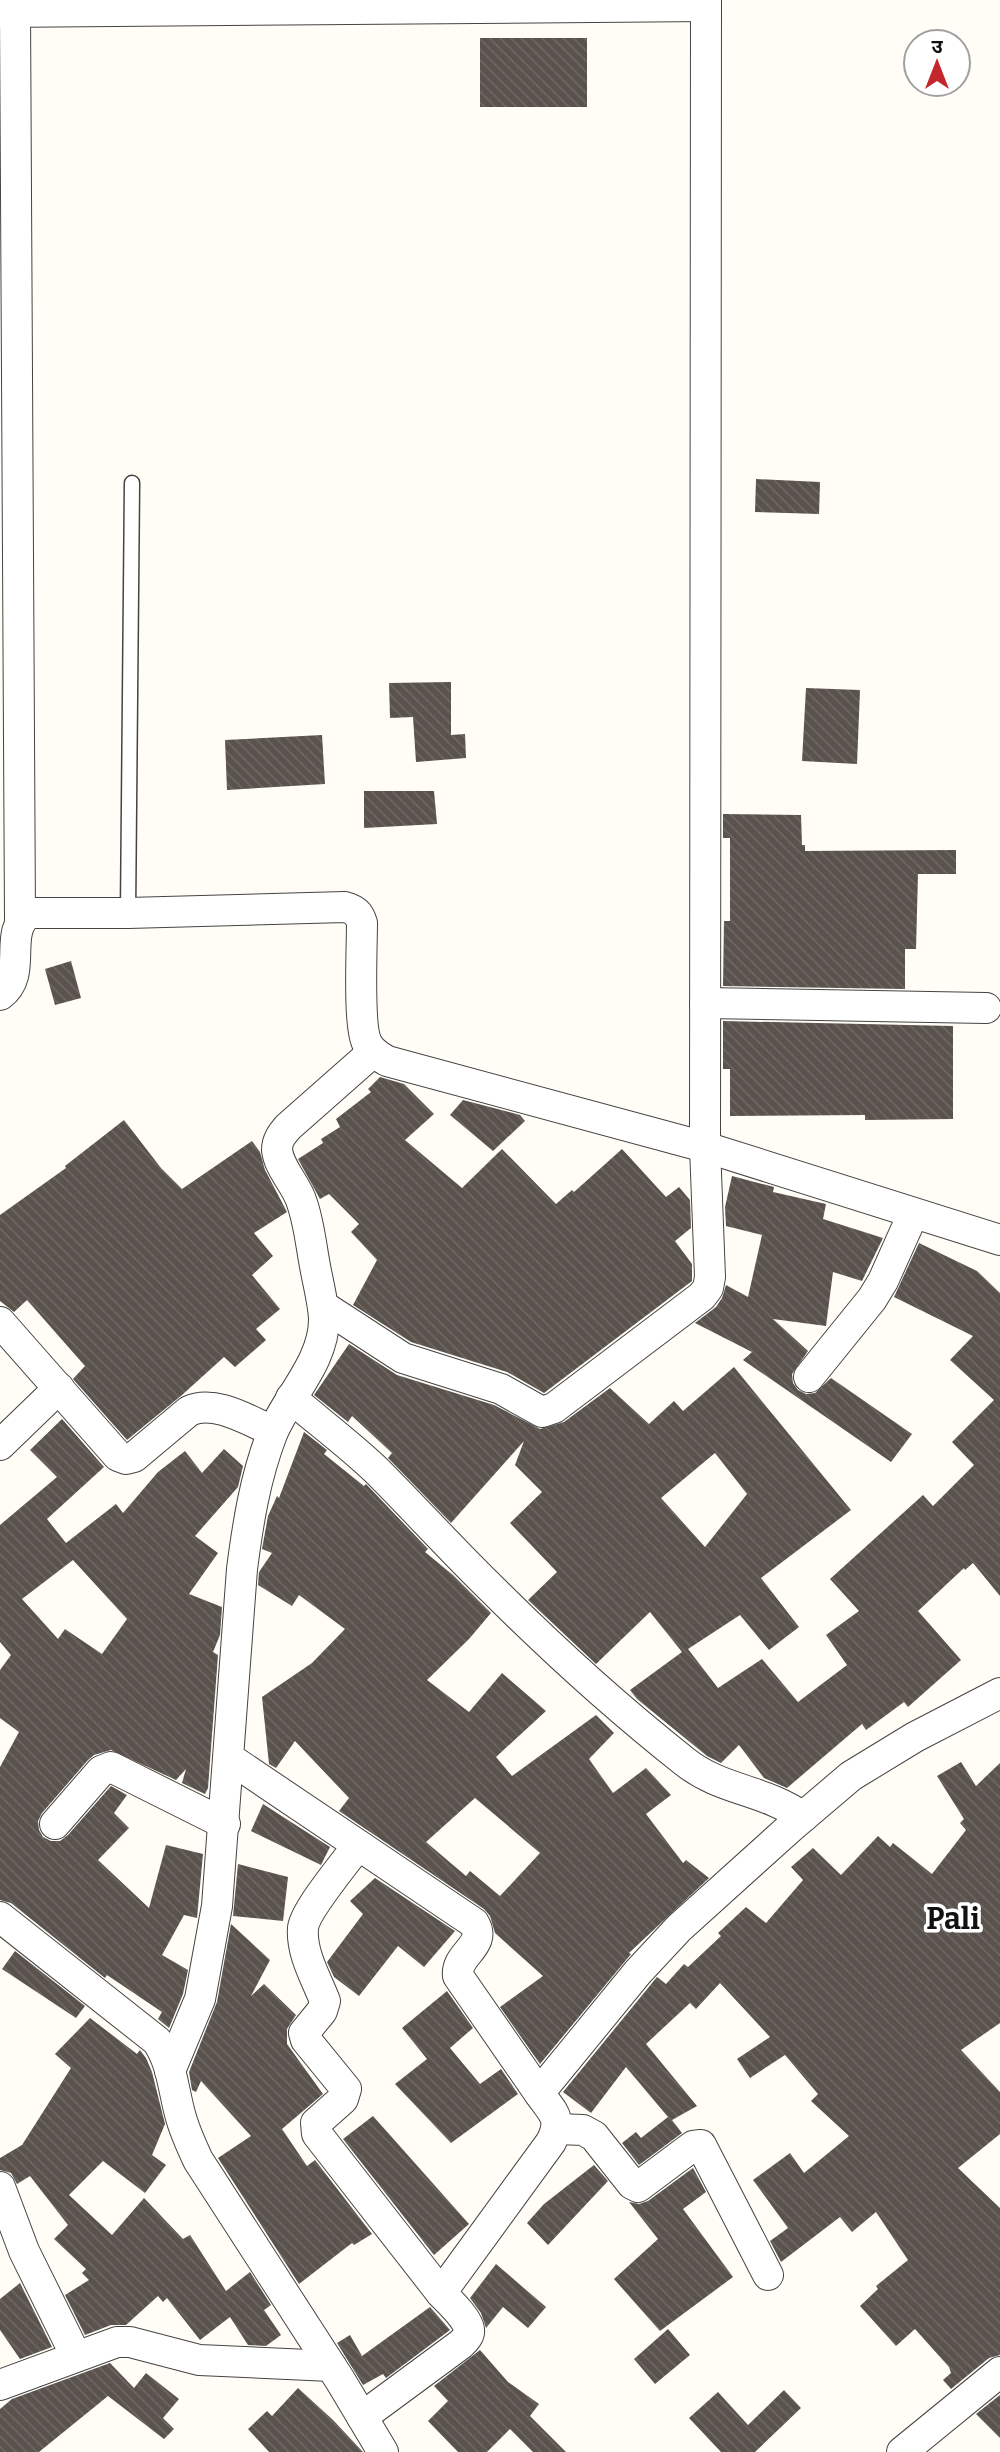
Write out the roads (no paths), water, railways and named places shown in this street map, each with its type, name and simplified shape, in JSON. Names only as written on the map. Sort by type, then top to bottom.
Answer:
[{"type":"street","points":[[0,995],[10,984],[15,971],[16,930],[20,919],[8,12],[337,4],[706,3],[705,1147],[710,1278],[708,1288],[702,1296],[548,1412],[534,1409],[501,1389],[403,1358],[323,1306]]},
{"type":"street","points":[[20,919],[29,913],[39,912],[128,913],[345,907],[360,916],[362,923],[362,1022],[365,1041],[373,1052],[387,1061],[705,1147],[1000,1240]]},
{"type":"street","points":[[705,1003],[986,1008]]},
{"type":"street","points":[[170,2071],[200,1998],[217,1906],[240,1594],[248,1522],[259,1470],[273,1432],[323,1337],[323,1306],[302,1203],[297,1188],[281,1164],[277,1149],[280,1137],[288,1127],[373,1052]]},
{"type":"street","points":[[809,1377],[872,1300],[913,1214]]},
{"type":"street","points":[[0,1322],[118,1456],[126,1459],[134,1457],[189,1411],[197,1408],[223,1410],[273,1432]]},
{"type":"street","points":[[0,1445],[59,1388]]},
{"type":"street","points":[[291,1398],[374,1469],[502,1598],[616,1704],[687,1763],[726,1785],[777,1801],[803,1817]]},
{"type":"street","points":[[540,2093],[638,1972],[671,1937],[803,1817],[851,1776],[915,1737],[1000,1693]]},
{"type":"street","points":[[229,1758],[474,1923],[478,1930],[477,1943],[459,1963],[458,1976],[557,2119],[558,2129],[551,2142],[441,2293]]},
{"type":"street","points":[[55,1825],[101,1771],[111,1767],[225,1825]]},
{"type":"street","points":[[358,1845],[309,1912],[303,1929],[304,1946],[326,2001],[322,2011],[304,2034],[346,2089],[343,2099],[316,2123],[315,2128],[441,2293],[468,2323],[470,2330],[468,2337],[461,2344],[362,2417]]},
{"type":"street","points":[[0,1917],[157,2041],[167,2055],[187,2136],[198,2160],[331,2366],[383,2452]]},
{"type":"street","points":[[558,2129],[583,2130],[594,2136],[632,2184],[638,2187],[692,2146],[701,2145],[768,2275]]},
{"type":"street","points":[[0,2187],[23,2252],[76,2356]]},
{"type":"street","points":[[0,2385],[117,2342],[130,2342],[199,2360],[331,2366]]},
{"type":"street","points":[[902,2452],[1000,2372]]},
{"type":"lane","points":[[128,913],[132,483]]},
{"type":"district","name":"Pali","points":[[953,1919]]}]
